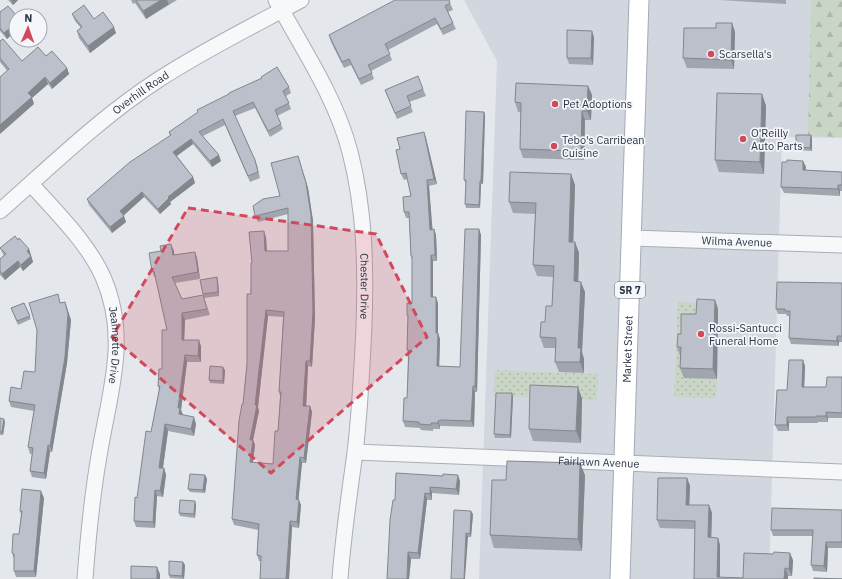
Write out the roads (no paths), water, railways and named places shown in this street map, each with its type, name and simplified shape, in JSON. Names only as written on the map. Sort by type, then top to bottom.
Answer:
[{"type":"main road","name":"Market Street","points":[[620,579],[632,238],[638,0]]},
{"type":"street","name":"Overhill Road","points":[[0,211],[104,119],[157,80],[279,5],[301,0]]},
{"type":"street","name":"Chester Drive","points":[[279,5],[322,83],[350,150],[359,191],[364,234],[365,283],[362,377],[355,452],[345,522],[340,579]]},
{"type":"street","name":"Jeannette Drive","points":[[31,184],[80,241],[94,260],[108,291],[116,324],[116,363],[102,430],[94,488],[85,579]]},
{"type":"street","name":"Wilma Avenue","points":[[632,238],[842,245]]},
{"type":"street","name":"Fairlawn Avenue","points":[[355,452],[842,472]]},
{"type":"place","name":"Scarsella's","points":[[711,54]]},
{"type":"place","name":"Pet Adoptions","points":[[555,104]]},
{"type":"place","name":"O'Reilly Auto Parts","points":[[743,139]]},
{"type":"place","name":"Tebo's Carribean Cuisine","points":[[554,146]]},
{"type":"place","name":"Rossi-Santucci Funeral Home","points":[[701,334]]}]
